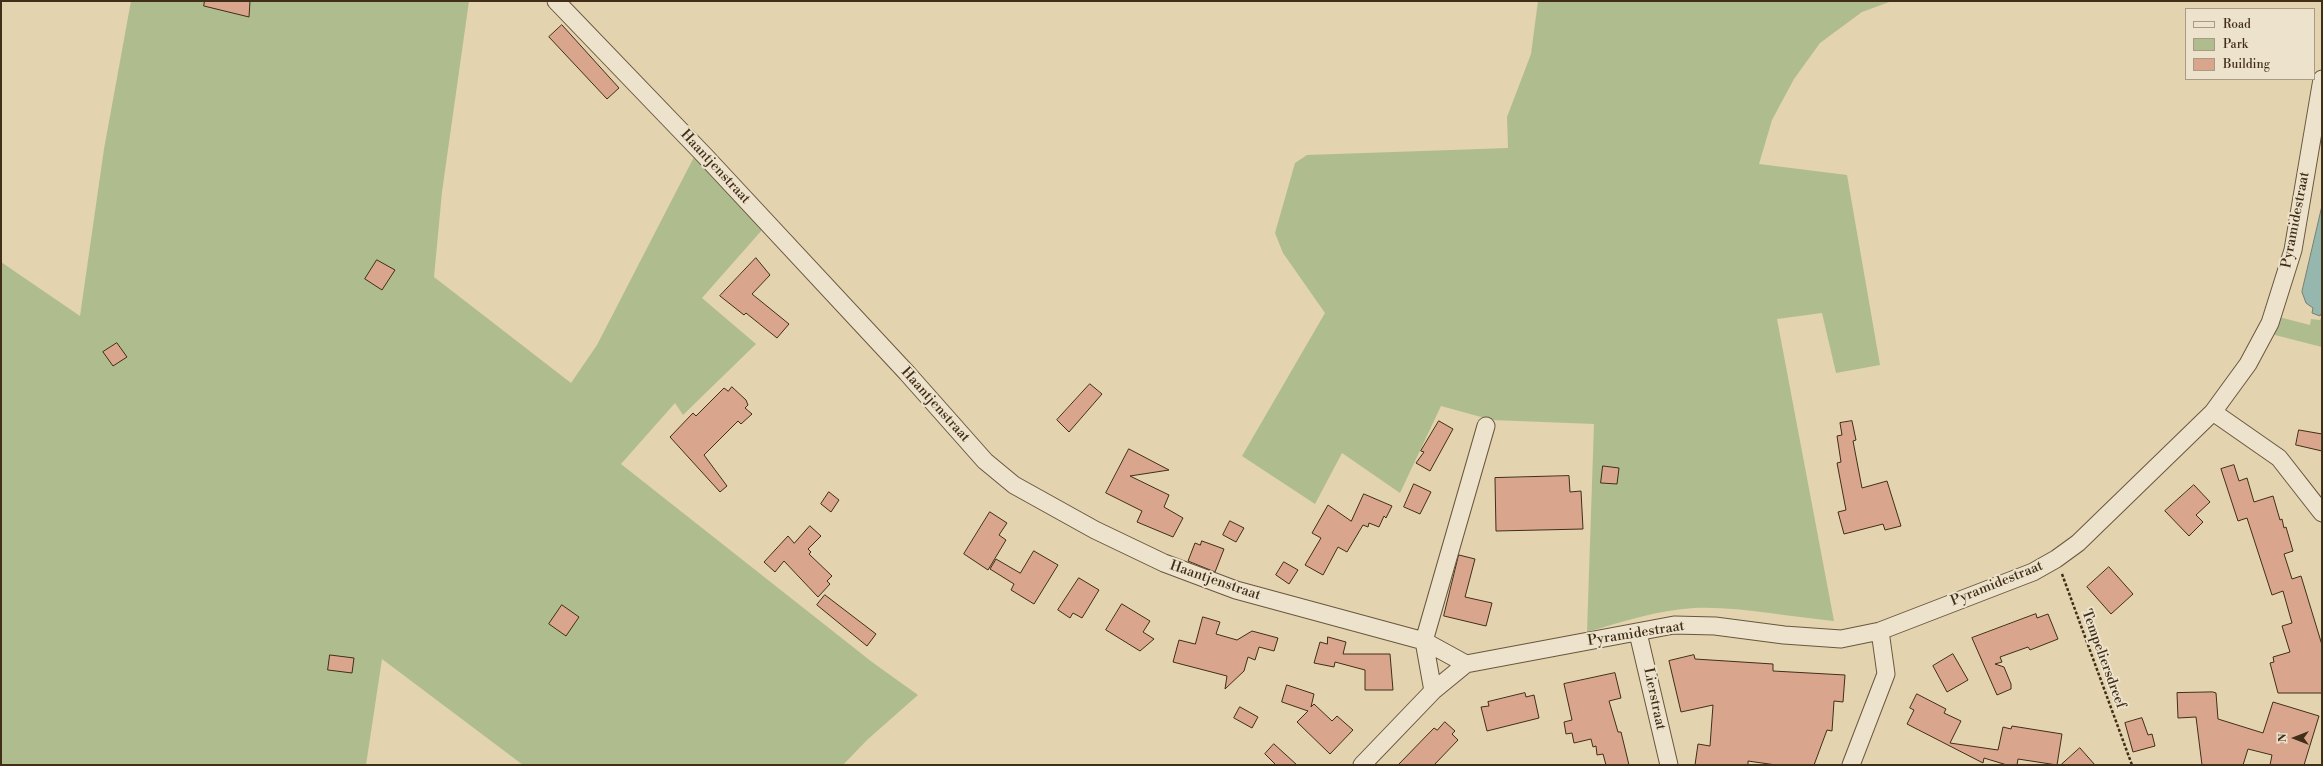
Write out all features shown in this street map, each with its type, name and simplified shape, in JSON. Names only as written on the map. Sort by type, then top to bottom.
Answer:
[{"type":"street","name":"Haantjenstraat","points":[[556,1],[705,156],[907,373],[985,461],[1014,485],[1096,530],[1164,563],[1236,590],[1424,640],[1466,664]]},
{"type":"street","name":"Pyramidestraat","points":[[1362,765],[1433,691],[1466,664],[1638,633],[1674,625],[1715,626],[1784,636],[1841,639],[1880,631],[2033,572],[2056,559],[2078,543],[2213,412],[2248,364],[2270,323],[2293,250],[2322,79]]},
{"type":"street","points":[[2213,412],[2279,458],[2322,513]]},
{"type":"street","points":[[1433,691],[1424,640],[1486,426]]},
{"type":"street","points":[[1851,765],[1886,674],[1880,631]]},
{"type":"street","name":"Lierstraat","points":[[1638,633],[1669,765]]},
{"type":"path","name":"Tempeliersdreef","points":[[2056,559],[2132,765]]},
{"type":"green space","points":[[131,1],[469,1],[442,192],[434,277],[571,383],[597,345],[694,157],[762,230],[702,298],[756,344],[683,415],[675,403],[621,464],[872,662],[918,695],[867,740],[843,765],[523,765],[382,659],[366,765],[1,765],[1,262],[80,316],[104,149]]},
{"type":"green space","points":[[1538,1],[1892,1],[1862,12],[1820,43],[1794,79],[1772,120],[1759,164],[1847,175],[1880,365],[1836,373],[1822,313],[1777,319],[1834,621],[1746,610],[1694,608],[1667,611],[1587,632],[1594,424],[1492,420],[1441,406],[1400,493],[1342,453],[1315,504],[1242,456],[1325,313],[1283,253],[1275,233],[1295,163],[1307,155],[1508,148],[1507,117],[1531,54]]},
{"type":"green space","points":[[2322,316],[2322,347],[2271,334],[2279,317],[2310,325],[2311,319],[2320,320]]},
{"type":"water","points":[[2322,206],[2322,312],[2320,316],[2312,313],[2313,308],[2306,303],[2302,292]]},
{"type":"building","points":[[205,1],[250,1],[249,17],[204,6]]},
{"type":"building","points":[[562,25],[619,88],[607,99],[549,37]]},
{"type":"building","points":[[756,258],[770,275],[752,294],[789,324],[777,338],[746,313],[744,315],[720,296]]},
{"type":"building","points":[[377,260],[395,270],[382,290],[365,279]]},
{"type":"building","points":[[117,343],[127,357],[113,366],[103,352]]},
{"type":"building","points":[[1090,384],[1102,394],[1069,432],[1057,420]]},
{"type":"building","points":[[732,387],[746,400],[748,405],[745,408],[752,414],[741,424],[738,421],[704,455],[727,486],[720,492],[670,437],[693,413],[696,416],[724,388],[728,391]]},
{"type":"building","points":[[1439,421],[1453,429],[1430,471],[1416,463],[1424,452],[1421,451]]},
{"type":"building","points":[[1852,421],[1856,440],[1853,441],[1862,488],[1887,481],[1901,526],[1885,530],[1883,524],[1844,534],[1838,512],[1846,510],[1837,463],[1841,462],[1837,436],[1842,435],[1840,423]]},
{"type":"building","points":[[2299,430],[2322,434],[2322,451],[2296,445]]},
{"type":"building","points":[[1129,449],[1169,470],[1130,476],[1169,495],[1164,507],[1183,518],[1173,537],[1137,522],[1142,511],[1106,493]]},
{"type":"building","points":[[2234,465],[2239,481],[2247,478],[2254,502],[2273,496],[2280,520],[2282,519],[2284,528],[2286,527],[2293,551],[2284,554],[2292,579],[2301,576],[2322,645],[2322,693],[2278,693],[2270,663],[2274,662],[2273,657],[2290,652],[2282,626],[2292,623],[2283,591],[2272,595],[2247,518],[2238,521],[2221,469]]},
{"type":"building","points":[[1603,466],[1619,468],[1617,484],[1601,483]]},
{"type":"building","points":[[1569,476],[1570,492],[1581,491],[1583,529],[1496,531],[1495,478]]},
{"type":"building","points":[[1414,484],[1431,492],[1420,514],[1404,507]]},
{"type":"building","points":[[2194,485],[2210,502],[2196,515],[2203,522],[2189,536],[2165,511]]},
{"type":"building","points":[[829,492],[839,500],[831,512],[821,504]]},
{"type":"building","points":[[1364,494],[1392,506],[1386,518],[1384,516],[1379,527],[1369,523],[1368,527],[1363,525],[1347,552],[1338,547],[1323,575],[1305,565],[1321,538],[1312,533],[1328,505],[1351,521]]},
{"type":"building","points":[[990,512],[1007,523],[999,535],[1006,540],[988,570],[964,554]]},
{"type":"building","points":[[1230,521],[1244,528],[1236,542],[1223,535]]},
{"type":"building","points":[[810,526],[821,536],[808,549],[811,552],[809,554],[832,576],[827,581],[830,584],[818,597],[784,561],[775,572],[764,562],[788,536],[794,543]]},
{"type":"building","points":[[1202,541],[1224,549],[1215,572],[1188,561],[1195,543],[1200,545]]},
{"type":"building","points":[[1034,551],[1058,565],[1034,604],[1011,590],[1014,584],[990,569],[996,559],[1020,573]]},
{"type":"building","points":[[1459,555],[1475,559],[1465,597],[1492,603],[1486,626],[1444,616]]},
{"type":"building","points":[[1284,562],[1298,570],[1289,584],[1276,575]]},
{"type":"building","points":[[2109,567],[2133,594],[2111,614],[2087,587]]},
{"type":"building","points":[[1079,578],[1099,590],[1082,618],[1073,613],[1070,618],[1058,610]]},
{"type":"building","points":[[825,595],[876,634],[867,646],[817,605]]},
{"type":"building","points":[[1122,604],[1150,621],[1143,632],[1154,639],[1140,651],[1106,630]]},
{"type":"building","points":[[562,605],[579,617],[566,636],[549,624]]},
{"type":"building","points":[[2036,614],[2037,618],[2048,614],[2058,639],[2030,650],[2028,647],[2000,657],[2002,662],[1995,664],[2004,667],[2011,684],[2011,689],[1997,695],[1972,638]]},
{"type":"building","points":[[1203,617],[1220,622],[1216,634],[1237,640],[1252,631],[1278,638],[1274,651],[1259,647],[1255,660],[1248,657],[1244,671],[1225,689],[1227,676],[1173,662],[1179,640],[1195,644]]},
{"type":"building","points":[[1328,637],[1346,642],[1343,654],[1390,654],[1393,690],[1365,690],[1365,670],[1335,662],[1334,667],[1314,663],[1320,642],[1327,644]]},
{"type":"building","points":[[1953,654],[1968,680],[1947,692],[1933,666]]},
{"type":"building","points":[[330,655],[354,658],[352,673],[328,670]]},
{"type":"building","points":[[1694,655],[1695,659],[1773,664],[1773,671],[1845,675],[1843,702],[1834,701],[1832,731],[1827,730],[1814,765],[1776,765],[1748,761],[1748,765],[1695,765],[1698,744],[1710,746],[1713,705],[1681,712],[1669,661]]},
{"type":"building","points":[[1615,673],[1621,698],[1609,701],[1618,732],[1621,732],[1629,765],[1606,765],[1603,754],[1597,755],[1596,746],[1593,747],[1591,739],[1574,743],[1572,733],[1566,734],[1564,722],[1572,720],[1564,684]]},
{"type":"building","points":[[1287,685],[1314,694],[1311,707],[1314,704],[1332,721],[1337,716],[1353,730],[1330,754],[1297,722],[1308,711],[1282,702]]},
{"type":"building","points":[[1525,693],[1526,697],[1534,695],[1539,718],[1487,731],[1481,707],[1489,706],[1488,702]]},
{"type":"building","points":[[2177,693],[2216,693],[2218,719],[2263,733],[2273,702],[2319,716],[2304,765],[2270,765],[2272,755],[2248,749],[2243,765],[2202,765],[2196,717],[2178,718]]},
{"type":"building","points":[[1917,694],[1946,709],[1944,713],[1961,721],[1950,743],[1998,750],[2003,727],[2011,729],[2012,726],[2062,734],[2057,765],[2018,759],[2017,765],[2007,765],[1984,758],[1983,763],[1907,724],[1914,710],[1910,708]]},
{"type":"building","points":[[1240,707],[1258,717],[1252,728],[1234,718]]},
{"type":"building","points":[[2142,718],[2148,735],[2152,734],[2155,746],[2133,752],[2125,723]]},
{"type":"building","points":[[1445,722],[1455,731],[1452,734],[1458,740],[1434,765],[1398,765],[1434,728],[1437,730]]},
{"type":"building","points":[[1274,744],[1297,765],[1276,765],[1265,754]]},
{"type":"building","points":[[2080,748],[2095,765],[2061,765]]}]
